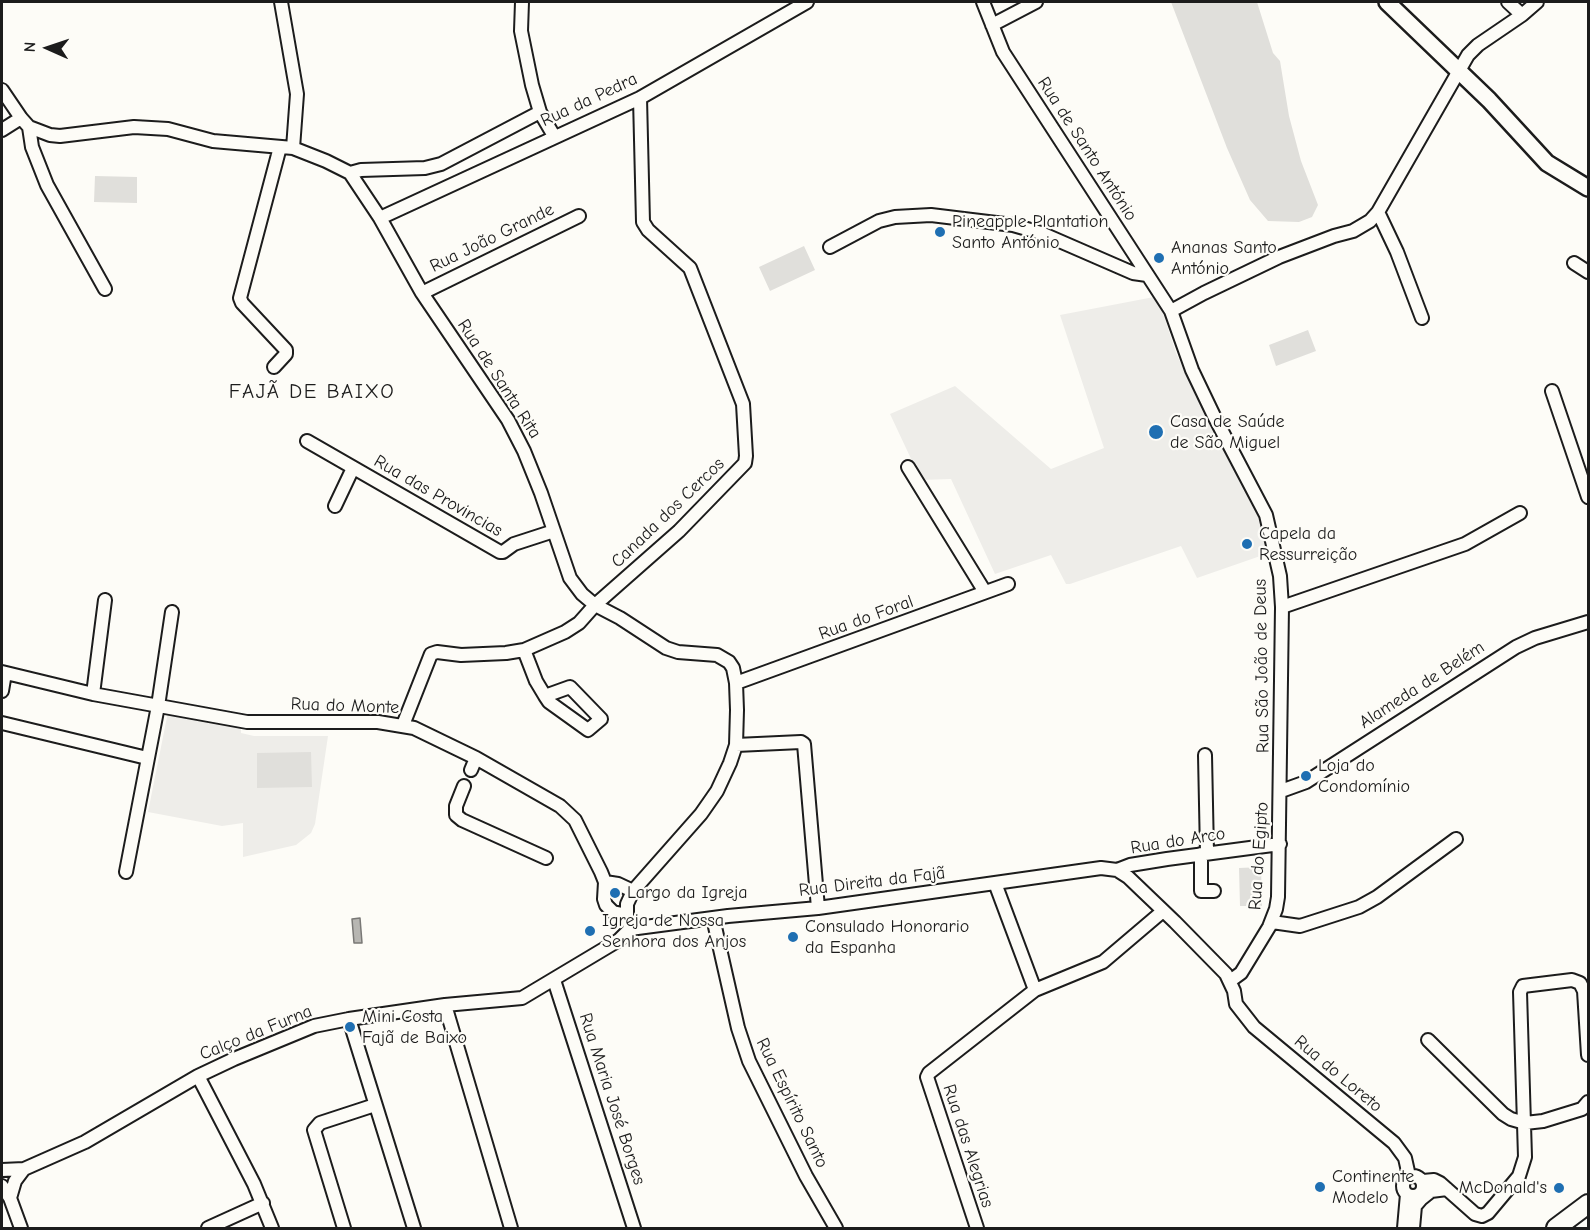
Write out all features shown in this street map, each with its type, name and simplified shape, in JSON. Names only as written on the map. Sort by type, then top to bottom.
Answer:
[{"type":"highway","points":[[1556,1228],[1588,1204]]},
{"type":"main road","points":[[1387,2],[1489,100],[1547,163],[1588,189]]},
{"type":"street","points":[[281,2],[297,94],[293,148]]},
{"type":"street","points":[[522,2],[522,39],[532,85],[540,112],[554,136]]},
{"type":"street","name":"Rua da Pedra","points":[[380,218],[640,98],[807,2]]},
{"type":"street","name":"Rua de Santo António","points":[[983,2],[1003,52],[1172,312]]},
{"type":"street","points":[[992,24],[1036,2]]},
{"type":"street","points":[[1508,2],[1522,15]]},
{"type":"street","points":[[1172,312],[1204,293],[1280,257],[1362,227],[1378,212],[1468,55],[1478,45],[1537,2]]},
{"type":"street","points":[[2,90],[25,122],[47,185],[105,289]]},
{"type":"street","name":"Canada dos Cercos","points":[[403,725],[429,658],[434,652],[483,655],[524,650],[565,632],[579,623],[679,531],[742,467],[746,460],[743,404],[690,268],[648,230],[643,222],[640,98]]},
{"type":"street","points":[[350,173],[361,170],[425,168],[441,164],[540,112]]},
{"type":"street","points":[[2,130],[25,122]]},
{"type":"street","name":"Rua de Santa Rita","points":[[25,122],[41,133],[60,136],[151,127],[213,141],[293,148],[326,160],[350,173],[380,218],[422,293],[508,420],[533,472],[570,578],[582,594],[666,648],[678,652],[717,655],[724,658],[734,668],[736,683]]},
{"type":"street","points":[[274,367],[286,354],[286,350],[242,303],[240,298],[280,147]]},
{"type":"street","points":[[1378,212],[1422,318]]},
{"type":"street","points":[[830,247],[879,221],[895,217],[931,215],[1013,225],[1041,233],[1133,273],[1147,275]]},
{"type":"street","name":"Rua João Grande","points":[[422,293],[579,216]]},
{"type":"street","points":[[1574,263],[1588,272]]},
{"type":"street","name":"Rua São João de Deus","points":[[1172,312],[1192,370],[1266,515],[1280,576],[1282,607],[1281,791]]},
{"type":"street","points":[[1552,391],[1588,497]]},
{"type":"street","name":"Rua das Provincias","points":[[307,441],[500,552],[514,544],[554,531]]},
{"type":"street","points":[[909,467],[985,592]]},
{"type":"street","points":[[335,506],[353,468]]},
{"type":"street","points":[[1282,607],[1465,544],[1520,513]]},
{"type":"street","name":"Rua do Foral","points":[[736,683],[1008,584]]},
{"type":"street","points":[[93,694],[105,600]]},
{"type":"street","points":[[126,872],[158,706],[172,612]]},
{"type":"street","name":"Alameda de Belém","points":[[1281,791],[1306,782],[1516,647],[1535,638],[1588,622]]},
{"type":"street","points":[[524,650],[527,663],[545,696]]},
{"type":"street","points":[[2,691],[3,672]]},
{"type":"street","name":"Rua do Monte","points":[[3,672],[93,694],[255,723],[378,722],[403,725],[429,734],[560,806],[575,820],[590,847],[605,882],[606,905],[613,912],[627,915]]},
{"type":"street","points":[[630,929],[627,904],[633,891],[701,814],[717,791],[736,745],[736,683]]},
{"type":"street","points":[[2,723],[147,758]]},
{"type":"street","points":[[736,745],[801,742],[804,744],[818,909]]},
{"type":"street","points":[[1205,755],[1204,854],[1201,891],[1214,891]]},
{"type":"street","points":[[471,770],[476,758]]},
{"type":"street","points":[[464,786],[456,806],[456,815],[462,820],[546,858]]},
{"type":"street","name":"Rua do Egipto","points":[[1230,981],[1242,973],[1272,922],[1278,897],[1281,791]]},
{"type":"street","points":[[1272,922],[1300,926],[1359,908],[1456,839]]},
{"type":"street","name":"Rua do Arco","points":[[1117,870],[1130,865],[1280,844]]},
{"type":"street","name":"Rua Direita da Fajã","points":[[630,929],[713,918],[818,909],[1101,868],[1117,870]]},
{"type":"street","points":[[1117,870],[1128,877],[1163,911],[1230,981]]},
{"type":"street","points":[[605,882],[618,884],[633,891]]},
{"type":"street","points":[[995,883],[1035,990],[1103,962],[1163,911]]},
{"type":"street","name":"Rua Espírito Santo","points":[[713,918],[738,1028],[749,1061],[806,1176],[836,1228]]},
{"type":"street","name":"Calço da Furna","points":[[2,1170],[24,1169],[85,1142],[198,1076],[314,1026],[445,1005],[517,1000],[554,980],[630,929]]},
{"type":"street","name":"Rua Maria José Borges","points":[[554,980],[634,1228]]},
{"type":"street","points":[[1423,1182],[1434,1180],[1475,1214],[1482,1216],[1488,1213],[1520,1176],[1524,1167],[1525,1123],[1521,988],[1528,984],[1572,980],[1580,983],[1584,991],[1588,1055]]},
{"type":"street","name":"Rua do Loreto","points":[[1230,981],[1236,1004],[1254,1027],[1394,1143],[1405,1158],[1409,1176]]},
{"type":"street","name":"Rua das Alegrias","points":[[976,1228],[927,1077],[929,1073],[1035,990]]},
{"type":"street","points":[[445,1005],[511,1228]]},
{"type":"street","points":[[349,1019],[414,1228]]},
{"type":"street","points":[[1428,1040],[1503,1114],[1525,1123],[1543,1121],[1582,1109],[1588,1102]]},
{"type":"street","points":[[198,1076],[263,1203],[272,1228]]},
{"type":"street","points":[[344,1228],[315,1135],[315,1127],[320,1123],[375,1105]]},
{"type":"street","points":[[6,1199],[24,1169]]},
{"type":"street","points":[[1413,1228],[1412,1199],[1404,1190],[1403,1184],[1409,1176],[1415,1175],[1423,1182]]},
{"type":"street","points":[[1404,1228],[1412,1199],[1422,1191],[1423,1182]]},
{"type":"street","points":[[2,1186],[15,1228]]},
{"type":"street","points":[[1412,1199],[1431,1191],[1447,1189]]},
{"type":"street","points":[[6,1199],[21,1228]]},
{"type":"street","points":[[208,1228],[263,1203]]},
{"type":"shaded area","points":[[1171,2],[1257,2],[1273,53],[1280,61],[1289,116],[1301,161],[1318,205],[1312,217],[1299,222],[1268,221],[1250,200],[1227,148]]},
{"type":"shaded area","points":[[95,176],[137,177],[137,203],[94,202]]},
{"type":"shaded area","points":[[804,246],[815,270],[770,291],[759,267]]},
{"type":"shaded area","name":"Casa de Saúde de São Miguel","points":[[1154,297],[1162,310],[1176,353],[1205,416],[1258,516],[1269,553],[1197,578],[1181,546],[1070,584],[1066,584],[1051,555],[995,574],[951,479],[921,480],[890,414],[955,386],[1051,469],[1104,448],[1060,315]]},
{"type":"shaded area","points":[[1308,330],[1316,351],[1276,366],[1269,345]]},
{"type":"shaded area","points":[[168,712],[241,726],[241,733],[254,736],[328,736],[315,824],[311,833],[296,845],[243,857],[243,823],[222,826],[148,812]]},
{"type":"shaded area","points":[[311,752],[312,787],[257,788],[257,753]]},
{"type":"shaded area","points":[[1261,867],[1262,906],[1240,906],[1239,868]]},
{"type":"shaded area","points":[[360,918],[362,943],[354,943],[352,919]]},
{"type":"place","name":"Pineapple Plantation Santo António","points":[[940,232]]},
{"type":"place","name":"Ananas Santo António","points":[[1159,258]]},
{"type":"place","name":"Casa de Saúde de São Miguel","points":[[1156,432]]},
{"type":"place","name":"Capela da Ressurreição","points":[[1247,544]]},
{"type":"place","name":"Loja do Condomínio","points":[[1306,776]]},
{"type":"place","name":"Largo da Igreja","points":[[615,893]]},
{"type":"place","name":"Igreja de Nossa Senhora dos Anjos","points":[[590,931]]},
{"type":"place","name":"Consulado Honorario da Espanha","points":[[793,937]]},
{"type":"place","name":"Mini Costa Fajã de Baixo","points":[[350,1027]]},
{"type":"place","name":"Continente Modelo","points":[[1320,1187]]},
{"type":"place","name":"McDonald's","points":[[1559,1188]]},
{"type":"district","name":"FAJÃ DE BAIXO","points":[[312,392]]}]
